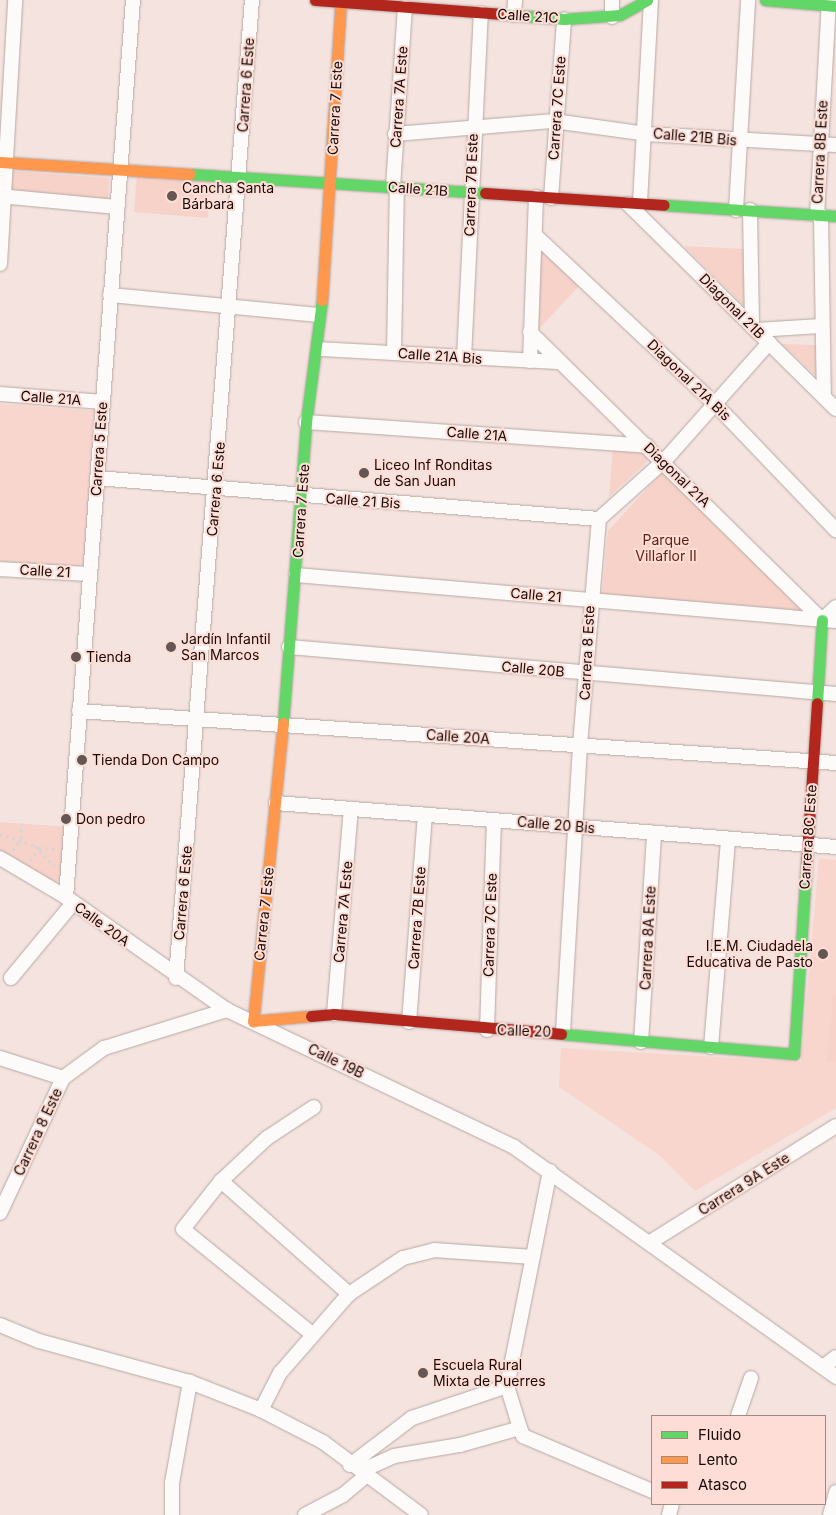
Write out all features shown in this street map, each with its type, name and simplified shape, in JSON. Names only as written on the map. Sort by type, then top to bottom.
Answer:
[{"type":"street","points":[[0,264],[4,162],[15,0]]},
{"type":"street","name":"Carrera 5 Este","points":[[69,900],[80,711],[133,0]]},
{"type":"street","name":"Carrera 6 Este","points":[[176,978],[216,488],[252,0]]},
{"type":"street","name":"Calle 21C","points":[[315,0],[405,7],[432,4],[481,13],[564,19],[612,17],[647,0]]},
{"type":"street","points":[[514,15],[515,0]]},
{"type":"street","points":[[612,0],[612,17]]},
{"type":"street","points":[[634,204],[646,134],[652,0]]},
{"type":"street","points":[[736,210],[748,0]]},
{"type":"street","points":[[765,0],[831,4]]},
{"type":"street","name":"Carrera 7 Este","points":[[254,1021],[276,803],[303,496],[306,422],[319,349],[319,315],[330,184],[341,1]]},
{"type":"street","name":"Carrera 8B Este","points":[[831,4],[819,144],[821,326],[831,402]]},
{"type":"street","name":"Carrera 7A Este","points":[[394,353],[395,134],[405,7]]},
{"type":"street","name":"Carrera 7B Este","points":[[464,358],[473,127],[481,13]]},
{"type":"street","name":"Carrera 7C Este","points":[[551,198],[554,121],[564,19]]},
{"type":"street","name":"Calle 21B Bis","points":[[395,134],[554,121],[646,134],[836,145]]},
{"type":"street","name":"Calle 21B","points":[[4,162],[836,216]]},
{"type":"street","points":[[3,196],[117,207]]},
{"type":"street","points":[[530,361],[536,196]]},
{"type":"street","name":"Diagonal 21B","points":[[634,204],[754,328],[831,402]]},
{"type":"street","points":[[750,210],[754,328],[821,326]]},
{"type":"street","name":"Diagonal 21A Bis","points":[[536,236],[715,404],[836,530]]},
{"type":"street","points":[[110,295],[319,315]]},
{"type":"street","name":"Diagonal 21A","points":[[530,332],[647,446],[665,460],[829,621]]},
{"type":"street","points":[[599,520],[665,460],[769,343]]},
{"type":"street","name":"Calle 21A Bis","points":[[319,349],[560,362]]},
{"type":"street","name":"Calle 21A","points":[[0,394],[103,402]]},
{"type":"street","name":"Calle 21A","points":[[306,422],[647,446]]},
{"type":"street","name":"Calle 21 Bis","points":[[97,478],[599,520]]},
{"type":"street","name":"Carrera 8 Este","points":[[563,1032],[580,745],[588,674],[591,599],[599,520]]},
{"type":"street","name":"Calle 21","points":[[0,569],[90,574]]},
{"type":"street","name":"Calle 21","points":[[296,575],[829,621]]},
{"type":"street","points":[[829,621],[836,607]]},
{"type":"street","name":"Carrera 8C Este","points":[[794,1054],[818,693],[829,621]]},
{"type":"street","name":"Calle 20B","points":[[289,647],[836,694]]},
{"type":"street","name":"Calle 20A","points":[[80,711],[836,762]]},
{"type":"street","name":"Calle 20 Bis","points":[[276,803],[836,847]]},
{"type":"street","name":"Carrera 7A Este","points":[[334,1014],[352,809]]},
{"type":"street","name":"Carrera 7B Este","points":[[409,1022],[425,815]]},
{"type":"street","name":"Carrera 7C Este","points":[[487,1030],[494,820]]},
{"type":"street","name":"Carrera 8A Este","points":[[641,1042],[654,833]]},
{"type":"street","points":[[711,1047],[728,839]]},
{"type":"street","name":"Calle 20A","points":[[2,863],[69,900],[176,978],[228,1010]]},
{"type":"street","points":[[11,978],[69,900]]},
{"type":"street","points":[[0,1058],[63,1078],[104,1048],[228,1010]]},
{"type":"street","name":"Calle 19B","points":[[228,1010],[514,1147],[652,1241],[836,1377]]},
{"type":"street","name":"Calle 20","points":[[254,1021],[334,1014],[487,1030],[563,1032],[641,1042],[794,1054]]},
{"type":"street","name":"Carrera 8 Este","points":[[0,1213],[63,1078]]},
{"type":"street","points":[[312,1334],[182,1229],[221,1181],[267,1138],[314,1107]]},
{"type":"street","name":"Carrera 9A Este","points":[[652,1241],[836,1126]]},
{"type":"street","points":[[550,1171],[507,1386],[520,1428],[523,1436],[651,1491]]},
{"type":"street","points":[[221,1181],[349,1294]]},
{"type":"street","points":[[261,1410],[280,1373],[312,1334],[349,1294],[403,1258],[434,1250],[533,1257]]},
{"type":"street","points":[[0,1325],[39,1341],[190,1382],[261,1410],[323,1442],[421,1515]]},
{"type":"street","points":[[823,1367],[836,1357]]},
{"type":"street","points":[[738,1415],[752,1378]]},
{"type":"street","points":[[172,1515],[172,1484],[190,1382]]},
{"type":"street","points":[[305,1515],[342,1495],[360,1470],[412,1418],[507,1386]]},
{"type":"street","points":[[360,1470],[394,1456],[460,1445],[520,1428]]},
{"type":"street","points":[[830,1515],[836,1492]]},
{"type":"path","points":[[21,838],[22,824]]},
{"type":"path","points":[[0,834],[21,838],[46,853],[58,871]]},
{"type":"shaded area","points":[[0,404],[95,411],[85,568],[0,562]]},
{"type":"shaded area","name":"I.E.M. Ciudadela Educativa de Pasto","points":[[819,858],[836,860],[836,1108],[695,1191],[659,1155],[559,1087],[561,1048],[801,1062]]},
{"type":"green space","points":[[11,171],[109,178],[108,201],[10,193]]},
{"type":"green space","name":"Cancha Santa Bárbara","points":[[137,173],[211,179],[208,218],[134,212]]},
{"type":"green space","points":[[539,246],[579,286],[535,333]]},
{"type":"green space","points":[[684,246],[744,249],[745,307]]},
{"type":"green space","points":[[782,344],[816,345],[816,376]]},
{"type":"green space","points":[[613,447],[642,450],[650,459],[609,497]]},
{"type":"green space","name":"Parque Villaflor II","points":[[664,470],[813,616],[602,595],[608,531]]},
{"type":"green space","points":[[0,822],[68,827],[65,879],[50,884],[0,853]]},
{"type":"green space","points":[[833,995],[836,995],[836,1062],[827,1062]]},
{"type":"traffic: fast","points":[[500,14],[564,19],[620,15],[647,0]]},
{"type":"traffic: fast","points":[[765,0],[836,6]]},
{"type":"traffic: fast","points":[[190,174],[485,193]]},
{"type":"traffic: fast","points":[[664,205],[836,216]]},
{"type":"traffic: fast","points":[[283,723],[306,422],[322,300]]},
{"type":"traffic: fast","points":[[817,703],[822,620]]},
{"type":"traffic: fast","points":[[561,1034],[794,1054],[806,868]]},
{"type":"traffic: slow","points":[[322,300],[341,0]]},
{"type":"traffic: slow","points":[[0,162],[190,174]]},
{"type":"traffic: slow","points":[[283,723],[253,1021],[311,1016]]},
{"type":"traffic: jam","points":[[315,0],[500,14]]},
{"type":"traffic: jam","points":[[485,193],[664,205]]},
{"type":"traffic: jam","points":[[806,868],[817,703]]},
{"type":"traffic: jam","points":[[311,1016],[334,1014],[561,1034]]},
{"type":"place","name":"Cancha Santa Bárbara","points":[[172,196]]},
{"type":"place","name":"Liceo Inf Ronditas de San Juan","points":[[364,473]]},
{"type":"place","name":"Jardín Infantil San Marcos","points":[[171,647]]},
{"type":"place","name":"Tienda","points":[[76,657]]},
{"type":"place","name":"Tienda Don Campo","points":[[82,760]]},
{"type":"place","name":"Don pedro","points":[[66,819]]},
{"type":"place","name":"I.E.M. Ciudadela Educativa de Pasto","points":[[823,954]]},
{"type":"place","name":"Escuela Rural Mixta de Puerres","points":[[423,1373]]}]
